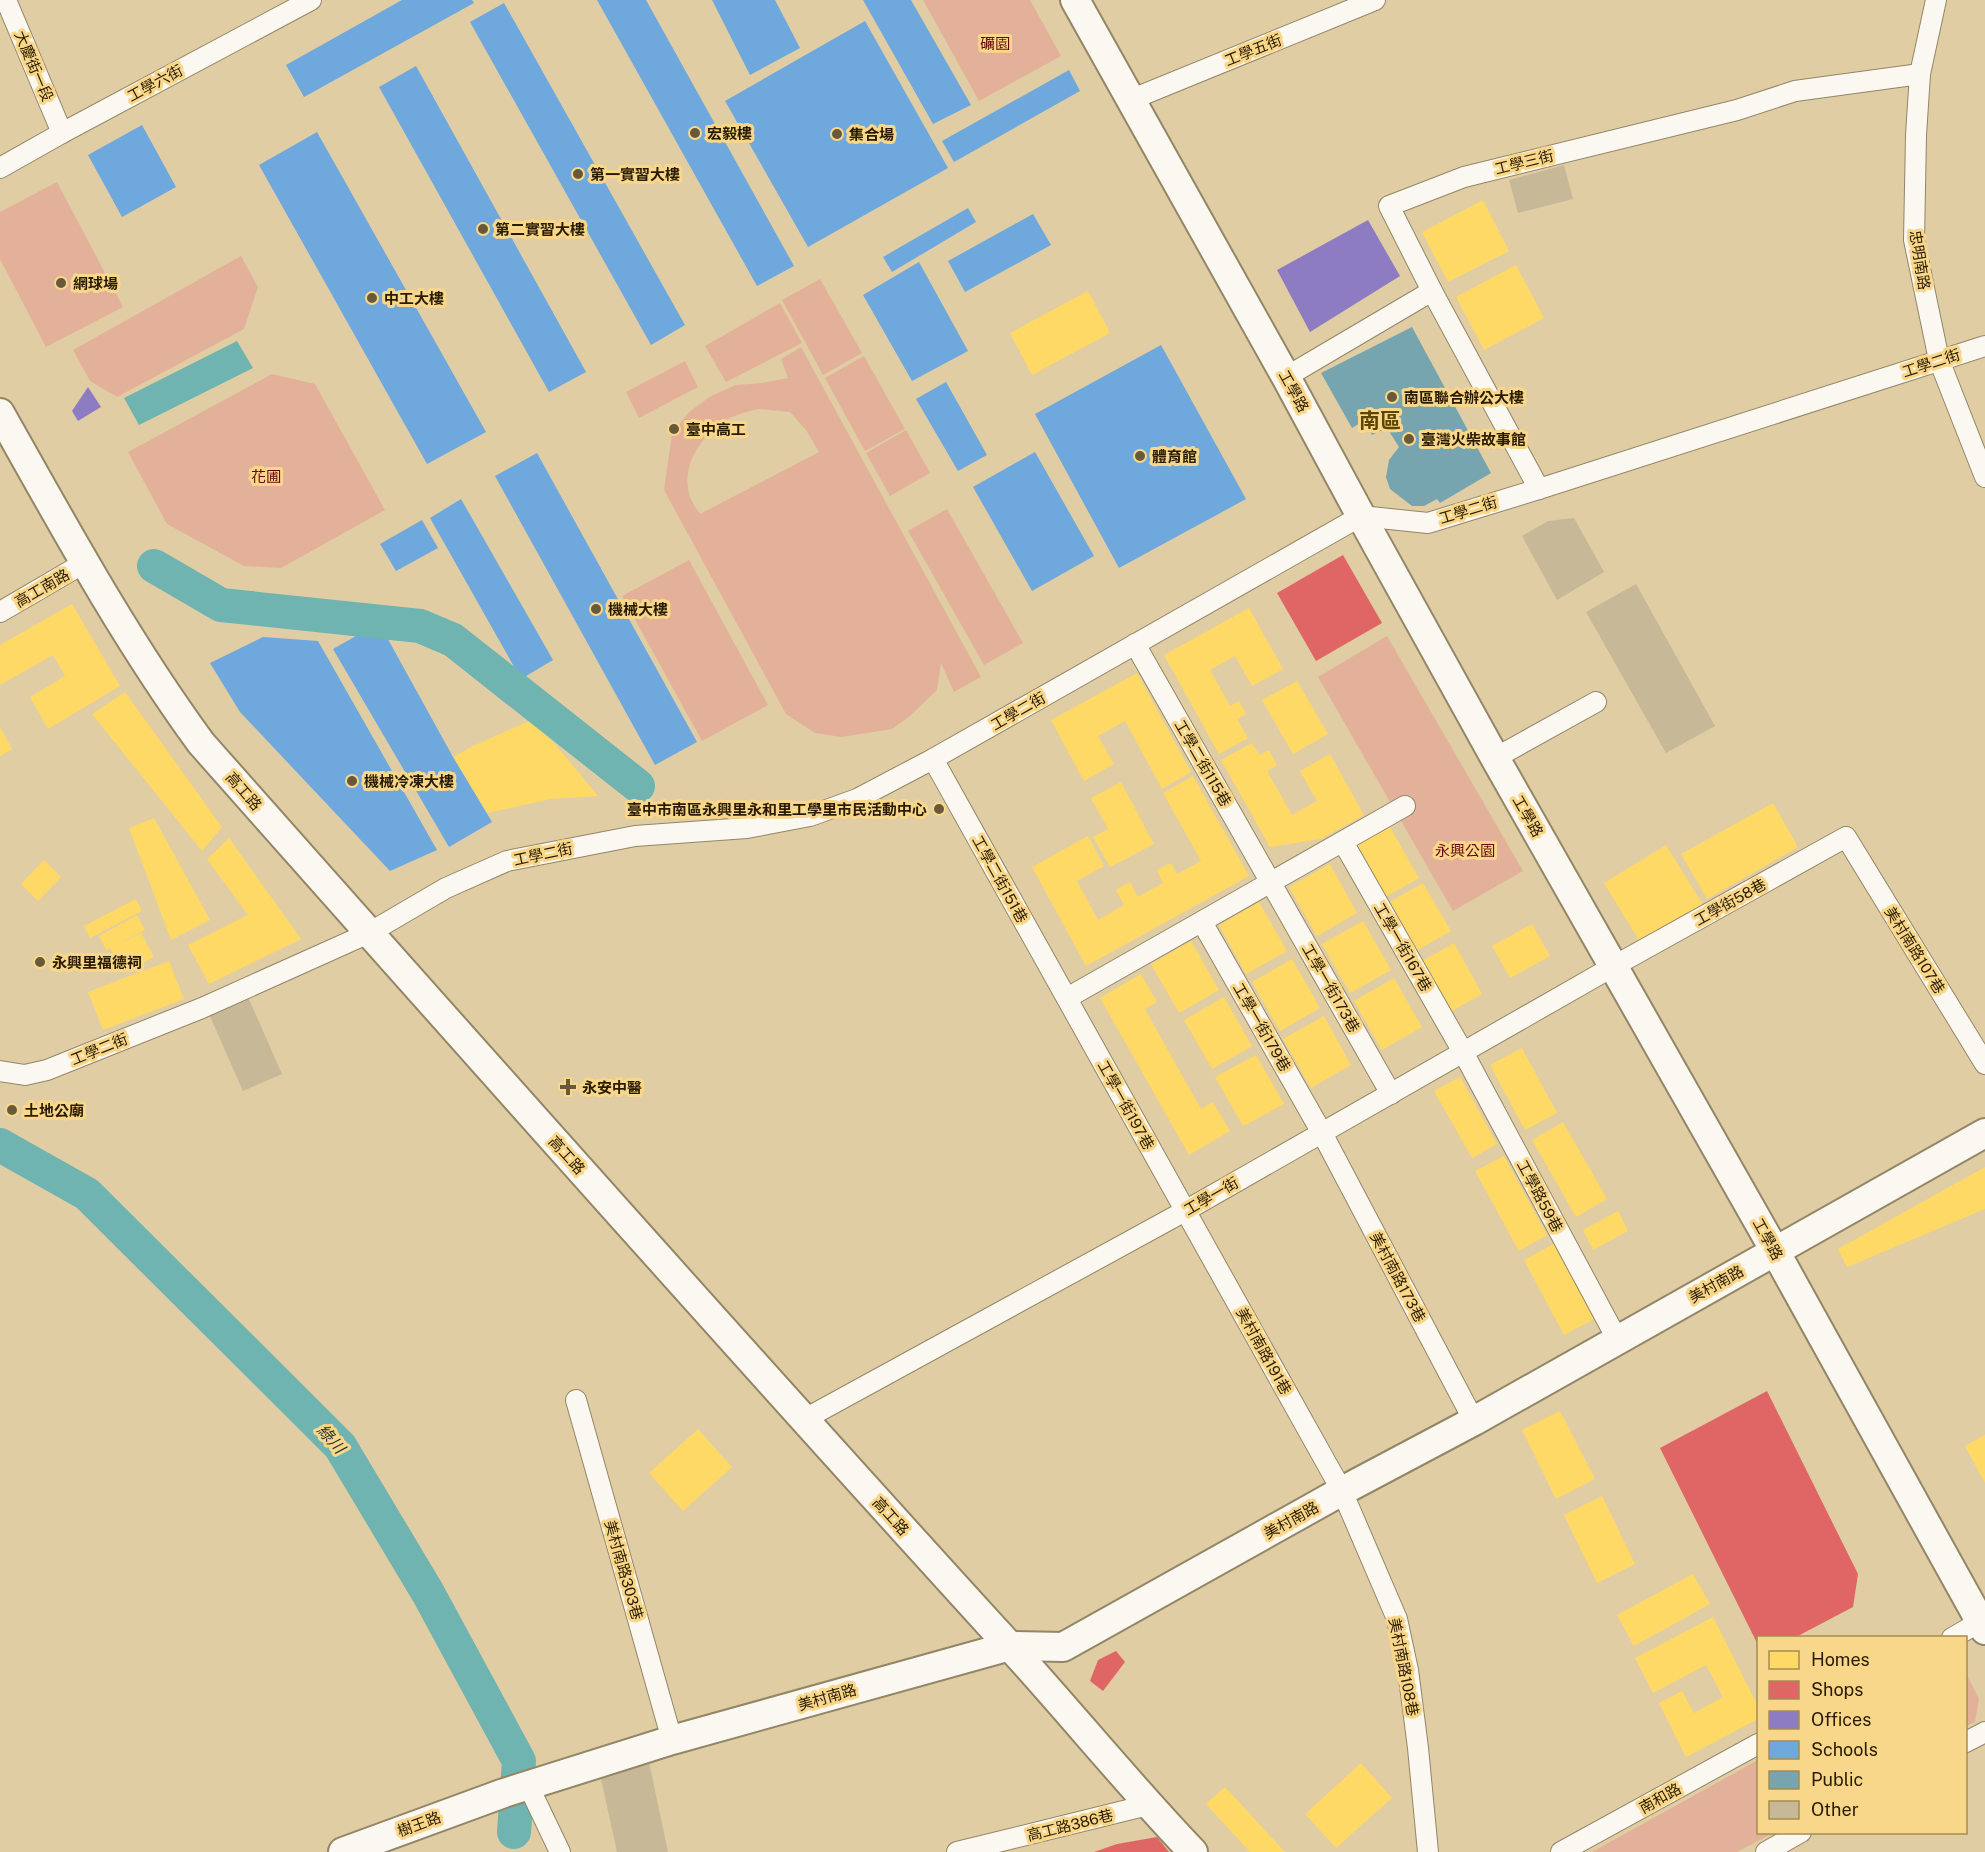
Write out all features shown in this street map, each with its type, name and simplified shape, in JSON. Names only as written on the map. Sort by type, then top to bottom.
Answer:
[{"type":"street","name":"大慶街一段","points":[[6,0],[62,133]]},
{"type":"street","name":"工學六街","points":[[0,168],[311,0]]},
{"type":"street","name":"工學路","points":[[1075,0],[1286,377],[1495,758],[1775,1251],[1983,1624]]},
{"type":"street","name":"工學五街","points":[[1130,100],[1375,0]]},
{"type":"street","name":"忠明南路","points":[[1936,0],[1920,74],[1914,240],[1938,360],[1985,477]]},
{"type":"street","name":"工學三街","points":[[1432,291],[1389,206],[1464,177],[1737,110],[1795,91],[1920,74]]},
{"type":"street","points":[[1286,377],[1432,291],[1539,489]]},
{"type":"street","name":"工學二街","points":[[0,1071],[25,1076],[47,1070],[202,1008],[369,933],[446,888],[507,861],[635,836],[747,828],[810,816],[857,799],[933,759],[1361,516],[1428,523],[1985,346]]},
{"type":"street","name":"高工路","points":[[0,413],[84,563],[174,705],[201,743],[804,1420],[1010,1646],[1148,1805],[1193,1852]]},
{"type":"street","name":"高工南路","points":[[0,612],[84,563]]},
{"type":"street","name":"工學二街115巷","points":[[1135,644],[1271,883]]},
{"type":"street","points":[[1495,758],[1596,702]]},
{"type":"street","name":"工學二街151巷","points":[[933,759],[1067,998]]},
{"type":"street","points":[[1067,998],[1405,806]]},
{"type":"street","name":"工學街58巷","points":[[1614,966],[1846,837]]},
{"type":"street","name":"美村南路107巷","points":[[1846,837],[1985,1064]]},
{"type":"street","name":"工學一街167巷","points":[[1343,842],[1463,1053]]},
{"type":"street","name":"工學一街173巷","points":[[1271,883],[1391,1094]]},
{"type":"street","name":"工學一街179巷","points":[[1202,922],[1322,1133]]},
{"type":"street","name":"工學一街","points":[[804,1420],[1185,1211],[1614,966]]},
{"type":"street","name":"工學一街197巷","points":[[1067,998],[1185,1211]]},
{"type":"street","name":"工學路59巷","points":[[1463,1053],[1617,1339]]},
{"type":"street","name":"美村南路173巷","points":[[1322,1133],[1474,1421]]},
{"type":"street","name":"美村南路","points":[[538,1782],[672,1740],[1010,1646],[1063,1647],[1342,1491],[1474,1421],[1985,1133]]},
{"type":"street","name":"美村南路191巷","points":[[1185,1211],[1342,1491]]},
{"type":"street","name":"美村南路303巷","points":[[576,1400],[672,1740]]},
{"type":"street","name":"美村南路108巷","points":[[1342,1491],[1397,1619],[1408,1670],[1417,1737],[1428,1852]]},
{"type":"street","points":[[1956,1636],[1983,1624]]},
{"type":"street","points":[[1967,1742],[1985,1732]]},
{"type":"street","name":"南和路","points":[[1561,1852],[1757,1745]]},
{"type":"street","points":[[538,1782],[560,1852]]},
{"type":"street","name":"樹王路","points":[[343,1852],[538,1782]]},
{"type":"street","name":"高工路386巷","points":[[957,1852],[994,1848],[1148,1805]]},
{"type":"street","points":[[1768,1852],[1799,1834]]},
{"type":"green space","name":"礪園","points":[[923,0],[1030,0],[1061,56],[979,101]]},
{"type":"green space","name":"網球場","points":[[57,182],[123,307],[46,347],[0,259],[0,212]]},
{"type":"green space","points":[[241,256],[258,287],[244,329],[117,397],[90,381],[73,350]]},
{"type":"green space","points":[[820,279],[862,353],[823,375],[782,300]]},
{"type":"green space","points":[[780,303],[802,343],[726,382],[705,346]]},
{"type":"green space","points":[[801,347],[981,677],[954,692],[941,663],[937,690],[910,716],[892,729],[842,737],[815,733],[786,714],[664,490],[672,434],[689,412],[711,396],[736,385],[788,378],[781,359]],"holes":[[[759,409],[790,412],[806,430],[819,452],[700,514],[689,493],[687,481],[692,459],[704,439],[722,423],[742,413]]]},
{"type":"green space","points":[[864,356],[905,429],[865,451],[825,378]]},
{"type":"green space","points":[[685,361],[698,387],[639,418],[626,392]]},
{"type":"green space","name":"花圃","points":[[272,374],[315,384],[385,510],[281,568],[244,566],[167,524],[128,452]]},
{"type":"green space","points":[[906,430],[930,473],[890,496],[866,453]]},
{"type":"green space","points":[[947,509],[1023,643],[984,665],[908,531]]},
{"type":"green space","points":[[689,560],[768,705],[702,741],[622,596]]},
{"type":"green space","name":"永興公園","points":[[1387,636],[1523,871],[1453,911],[1318,677]]},
{"type":"green space","points":[[1967,1675],[1979,1699],[1975,1722],[1967,1726]]},
{"type":"green space","points":[[1757,1761],[1757,1834],[1771,1834],[1737,1852],[1592,1852]]},
{"type":"water","points":[[237,341],[253,368],[139,425],[124,398]]},
{"type":"building: Homes","points":[[1483,200],[1509,251],[1448,282],[1422,232]]},
{"type":"building: Homes","points":[[1516,265],[1544,318],[1484,350],[1456,297]]},
{"type":"building: Homes","points":[[1088,291],[1110,333],[1032,375],[1010,333]]},
{"type":"building: Homes","points":[[72,604],[120,686],[48,729],[30,697],[65,676],[53,655],[0,685],[0,645]]},
{"type":"building: Homes","points":[[1249,608],[1283,669],[1252,686],[1235,656],[1210,670],[1230,706],[1239,701],[1246,714],[1237,719],[1248,738],[1219,754],[1164,655]]},
{"type":"building: Homes","points":[[1137,673],[1191,772],[1162,789],[1125,721],[1098,736],[1114,764],[1084,781],[1051,720]]},
{"type":"building: Homes","points":[[1297,681],[1328,734],[1293,754],[1262,700]]},
{"type":"building: Homes","points":[[125,692],[222,827],[202,851],[92,714]]},
{"type":"building: Homes","points":[[534,719],[598,796],[551,799],[487,813],[453,757]]},
{"type":"building: Homes","points":[[0,727],[12,749],[0,756]]},
{"type":"building: Homes","points":[[1252,743],[1259,755],[1269,750],[1277,765],[1267,771],[1292,815],[1317,801],[1300,771],[1330,754],[1364,815],[1321,839],[1270,847],[1221,760]]},
{"type":"building: Homes","points":[[1193,776],[1249,876],[1086,966],[1032,867],[1088,836],[1104,866],[1077,881],[1098,920],[1124,905],[1116,890],[1130,882],[1138,897],[1163,883],[1157,870],[1171,863],[1177,874],[1201,861],[1163,793]]},
{"type":"building: Homes","points":[[1121,782],[1154,844],[1110,867],[1093,837],[1108,829],[1091,798]]},
{"type":"building: Homes","points":[[1773,803],[1798,847],[1707,899],[1681,854]]},
{"type":"building: Homes","points":[[154,818],[210,920],[171,940],[129,828]]},
{"type":"building: Homes","points":[[1390,827],[1419,878],[1384,898],[1355,846]]},
{"type":"building: Homes","points":[[229,838],[301,939],[209,984],[188,945],[248,915],[207,859]]},
{"type":"building: Homes","points":[[1666,845],[1705,908],[1643,947],[1604,883]]},
{"type":"building: Homes","points":[[44,860],[61,877],[38,901],[21,884]]},
{"type":"building: Homes","points":[[1330,864],[1357,913],[1317,936],[1289,887]]},
{"type":"building: Homes","points":[[1423,883],[1451,931],[1416,951],[1388,903]]},
{"type":"building: Homes","points":[[136,899],[142,911],[90,938],[84,926]]},
{"type":"building: Homes","points":[[1259,902],[1287,951],[1246,974],[1219,925]]},
{"type":"building: Homes","points":[[137,915],[145,930],[112,947],[141,933],[154,957],[123,973],[110,948],[106,950],[99,936]]},
{"type":"building: Homes","points":[[1363,921],[1391,970],[1350,993],[1322,944]]},
{"type":"building: Homes","points":[[1532,924],[1550,956],[1510,978],[1492,946]]},
{"type":"building: Homes","points":[[1191,941],[1219,990],[1179,1013],[1151,964]]},
{"type":"building: Homes","points":[[1454,943],[1482,994],[1450,1012],[1422,961]]},
{"type":"building: Homes","points":[[1292,959],[1320,1008],[1280,1031],[1252,982]]},
{"type":"building: Homes","points":[[169,961],[184,999],[103,1030],[88,992]]},
{"type":"building: Homes","points":[[1141,974],[1157,1002],[1145,1009],[1201,1109],[1213,1102],[1230,1131],[1189,1155],[1100,998]]},
{"type":"building: Homes","points":[[1394,978],[1422,1027],[1382,1050],[1354,1001]]},
{"type":"building: Homes","points":[[1224,997],[1252,1046],[1212,1069],[1184,1020]]},
{"type":"building: Homes","points":[[1324,1016],[1351,1065],[1311,1088],[1283,1039]]},
{"type":"building: Homes","points":[[1522,1048],[1557,1113],[1525,1130],[1490,1065]]},
{"type":"building: Homes","points":[[1256,1055],[1284,1104],[1243,1126],[1215,1077]]},
{"type":"building: Homes","points":[[1460,1077],[1497,1144],[1472,1158],[1434,1091]]},
{"type":"building: Homes","points":[[1563,1122],[1607,1199],[1576,1217],[1532,1140]]},
{"type":"building: Homes","points":[[1504,1156],[1547,1235],[1519,1251],[1475,1171]]},
{"type":"building: Homes","points":[[1985,1167],[1985,1209],[1847,1267],[1838,1249]]},
{"type":"building: Homes","points":[[1618,1211],[1628,1231],[1593,1250],[1583,1230]]},
{"type":"building: Homes","points":[[1554,1244],[1594,1319],[1564,1335],[1524,1260]]},
{"type":"building: Homes","points":[[1560,1411],[1595,1479],[1556,1499],[1522,1430]]},
{"type":"building: Homes","points":[[698,1429],[732,1467],[683,1511],[649,1473]]},
{"type":"building: Homes","points":[[1985,1435],[1985,1483],[1965,1446]]},
{"type":"building: Homes","points":[[1602,1496],[1635,1564],[1597,1583],[1564,1515]]},
{"type":"building: Homes","points":[[1693,1574],[1710,1604],[1634,1646],[1617,1615]]},
{"type":"building: Homes","points":[[1713,1617],[1757,1704],[1757,1720],[1686,1757],[1659,1703],[1682,1691],[1694,1713],[1723,1697],[1706,1665],[1653,1693],[1635,1658]]},
{"type":"building: Homes","points":[[1361,1763],[1392,1798],[1336,1848],[1305,1814]]},
{"type":"building: Homes","points":[[1225,1787],[1285,1852],[1250,1852],[1206,1804]]},
{"type":"building: Shops","points":[[1343,555],[1382,623],[1316,661],[1277,593]]},
{"type":"building: Shops","points":[[1767,1391],[1858,1574],[1853,1607],[1798,1636],[1757,1636],[1757,1643],[1660,1448]]},
{"type":"building: Shops","points":[[1116,1651],[1125,1662],[1103,1691],[1090,1681],[1098,1660]]},
{"type":"building: Shops","points":[[1157,1837],[1169,1852],[1094,1852],[1117,1844]]},
{"type":"building: Offices","points":[[1368,220],[1400,276],[1310,332],[1277,270]]},
{"type":"building: Offices","points":[[88,387],[101,407],[78,421],[72,411]]},
{"type":"building: Schools","points":[[402,0],[472,0],[474,3],[304,97],[286,65]]},
{"type":"building: Schools","name":"宏毅樓","points":[[597,0],[646,0],[794,266],[757,286]]},
{"type":"building: Schools","points":[[712,0],[775,0],[800,48],[750,75]]},
{"type":"building: Schools","points":[[863,0],[911,0],[971,105],[933,124]]},
{"type":"building: Schools","name":"第一實習大樓","points":[[504,3],[685,325],[651,345],[470,22]]},
{"type":"building: Schools","name":"集合場","points":[[865,21],[948,168],[808,247],[725,101]]},
{"type":"building: Schools","name":"第二實習大樓","points":[[416,66],[586,372],[549,392],[379,87]]},
{"type":"building: Schools","points":[[1069,70],[1080,91],[954,162],[942,141]]},
{"type":"building: Schools","points":[[142,125],[176,187],[122,217],[88,155]]},
{"type":"building: Schools","name":"中工大樓","points":[[317,132],[486,432],[427,464],[259,165]]},
{"type":"building: Schools","points":[[968,208],[976,222],[892,272],[883,257]]},
{"type":"building: Schools","points":[[1033,214],[1051,245],[965,292],[948,261]]},
{"type":"building: Schools","points":[[919,262],[968,351],[912,381],[863,295]]},
{"type":"building: Schools","name":"體育館","points":[[1161,345],[1246,499],[1119,568],[1035,414]]},
{"type":"building: Schools","points":[[946,382],[987,455],[958,471],[916,399]]},
{"type":"building: Schools","points":[[1035,452],[1094,556],[1032,591],[973,487]]},
{"type":"building: Schools","name":"機械大樓","points":[[537,453],[697,742],[655,765],[495,476]]},
{"type":"building: Schools","points":[[461,499],[553,660],[521,679],[430,518]]},
{"type":"building: Schools","points":[[422,520],[438,548],[396,571],[380,544]]},
{"type":"building: Schools","points":[[379,623],[453,757],[492,822],[449,847],[333,649]]},
{"type":"building: Schools","name":"機械冷凍大樓","points":[[263,637],[318,641],[437,850],[390,871],[240,712],[210,663]]},
{"type":"building: Public","name":"南區聯合辦公大樓","points":[[1412,327],[1491,473],[1440,503],[1437,499],[1424,506],[1412,506],[1390,489],[1386,477],[1389,460],[1399,447],[1387,428],[1372,435],[1365,420],[1352,428],[1321,373]]},
{"type":"building: Other","points":[[1564,165],[1573,199],[1518,213],[1509,180]]},
{"type":"building: Other","points":[[1574,518],[1604,572],[1557,600],[1522,536],[1548,521]]},
{"type":"building: Other","points":[[1636,584],[1715,726],[1666,753],[1586,612]]},
{"type":"building: Other","points":[[248,997],[282,1074],[243,1091],[209,1014]]},
{"type":"building: Other","points":[[649,1762],[668,1852],[617,1852],[600,1774]]},
{"type":"waterway","points":[[154,566],[221,605],[420,626],[453,640],[638,786]]},
{"type":"waterway","name":"綠川","points":[[0,1145],[87,1194],[340,1446],[428,1593],[519,1761],[514,1832]]},
{"type":"place","name":"宏毅樓","points":[[695,133]]},
{"type":"place","name":"集合場","points":[[837,134]]},
{"type":"place","name":"第一實習大樓","points":[[578,174]]},
{"type":"place","name":"第二實習大樓","points":[[483,229]]},
{"type":"place","name":"網球場","points":[[61,283]]},
{"type":"place","name":"中工大樓","points":[[372,298]]},
{"type":"place","name":"南區聯合辦公大樓","points":[[1392,397]]},
{"type":"place","name":"臺中高工","points":[[674,429]]},
{"type":"place","name":"臺灣火柴故事館","points":[[1409,439]]},
{"type":"place","name":"體育館","points":[[1140,456]]},
{"type":"place","name":"機械大樓","points":[[596,609]]},
{"type":"place","name":"機械冷凍大樓","points":[[352,781]]},
{"type":"place","name":"臺中市南區永興里永和里工學里市民活動中心","points":[[939,809]]},
{"type":"place","name":"永興里福德祠","points":[[40,962]]},
{"type":"place","name":"永安中醫","points":[[568,1087]]},
{"type":"place","name":"土地公廟","points":[[12,1110]]},
{"type":"district","name":"南區","points":[[1380,420]]}]
